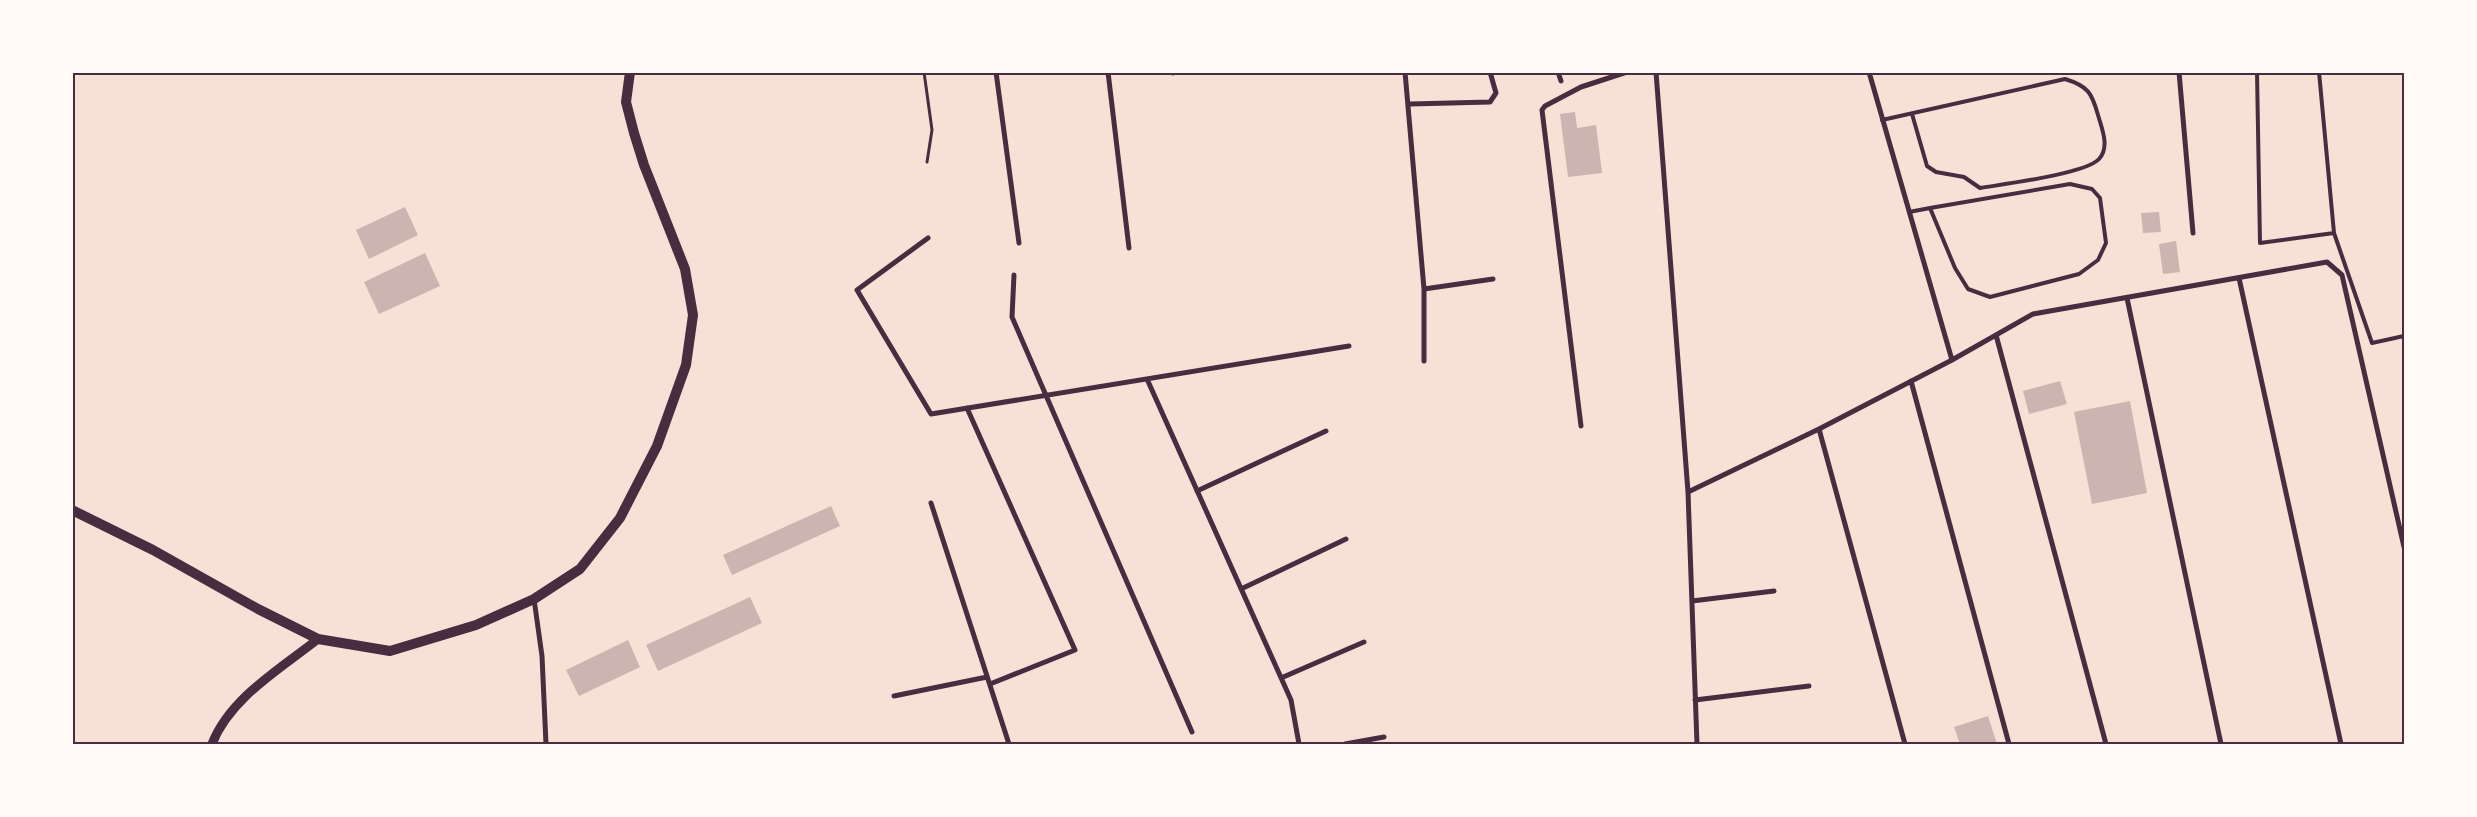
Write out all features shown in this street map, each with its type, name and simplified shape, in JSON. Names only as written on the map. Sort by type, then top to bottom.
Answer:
[{"type":"main road","points":[[72,510],[153,550],[258,609],[318,639],[390,651],[476,625],[534,599],[580,570],[620,518],[657,446],[686,365],[693,315],[685,269],[644,166],[634,133],[626,102],[630,72]]},
{"type":"street","points":[[996,72],[1019,243]]},
{"type":"street","points":[[1108,72],[1129,248]]},
{"type":"street","points":[[1406,72],[1424,289],[1424,361]]},
{"type":"street","points":[[1410,104],[1490,102],[1496,93],[1490,72]]},
{"type":"street","points":[[1558,72],[1561,81]]},
{"type":"street","points":[[1581,426],[1542,110],[1545,106],[1581,87],[1627,72]]},
{"type":"street","points":[[1656,72],[1688,492],[1697,744]]},
{"type":"street","points":[[1869,72],[1952,360]]},
{"type":"street","points":[[2179,72],[2193,233]]},
{"type":"street","points":[[928,238],[857,290],[931,414],[1349,346]]},
{"type":"street","points":[[1688,492],[1819,429],[1952,360],[2033,314],[2327,262],[2342,275],[2404,548]]},
{"type":"street","points":[[1014,275],[1012,317],[1192,732]]},
{"type":"street","points":[[2239,278],[2341,744]]},
{"type":"street","points":[[1424,289],[1493,279]]},
{"type":"street","points":[[2127,298],[2221,744]]},
{"type":"street","points":[[1996,335],[2106,744]]},
{"type":"street","points":[[1147,379],[1291,700],[1299,744]]},
{"type":"street","points":[[1911,381],[2009,744]]},
{"type":"street","points":[[967,408],[1075,650],[990,684]]},
{"type":"street","points":[[1819,429],[1905,744]]},
{"type":"street","points":[[1197,491],[1326,431]]},
{"type":"street","points":[[931,503],[1009,744]]},
{"type":"street","points":[[1241,589],[1346,539]]},
{"type":"street","points":[[1692,600],[1774,591]]},
{"type":"street","points":[[534,599],[542,651],[546,744]]},
{"type":"street","points":[[212,744],[219,726],[254,688],[318,639]]},
{"type":"street","points":[[1281,678],[1364,642]]},
{"type":"street","points":[[894,696],[987,677]]},
{"type":"street","points":[[1696,700],[1808,686]]},
{"type":"street","points":[[1345,744],[1384,737]]},
{"type":"lane","points":[[2257,72],[2260,243],[2334,233]]},
{"type":"lane","points":[[2319,72],[2334,233],[2372,343],[2404,336]]},
{"type":"lane","points":[[1882,120],[2065,79],[2078,83],[2093,96],[2105,143],[2099,159],[2082,169],[1980,188],[1964,177],[1936,172],[1927,166],[1912,114]]},
{"type":"lane","points":[[1909,212],[1930,208],[2070,184],[2092,190],[2100,198],[2106,243],[2098,260],[2079,274],[1990,297],[1968,289],[1955,268],[1930,208]]},
{"type":"path","points":[[924,72],[932,130],[927,162]]},
{"type":"building","points":[[1575,112],[1577,128],[1596,125],[1602,173],[1568,177],[1560,114]]},
{"type":"building","points":[[405,207],[418,235],[369,259],[356,230]]},
{"type":"building","points":[[2159,212],[2161,232],[2143,233],[2141,213]]},
{"type":"building","points":[[2176,241],[2180,272],[2163,274],[2159,244]]},
{"type":"building","points":[[425,253],[440,286],[379,314],[364,282]]},
{"type":"building","points":[[2060,381],[2067,404],[2029,414],[2023,391]]},
{"type":"building","points":[[2130,401],[2147,493],[2092,504],[2074,412]]},
{"type":"building","points":[[831,506],[840,526],[732,575],[723,555]]},
{"type":"building","points":[[750,597],[762,623],[658,671],[646,645]]},
{"type":"building","points":[[628,640],[640,667],[579,696],[566,670]]},
{"type":"building","points":[[1988,716],[1997,744],[1960,744],[1954,727]]}]
